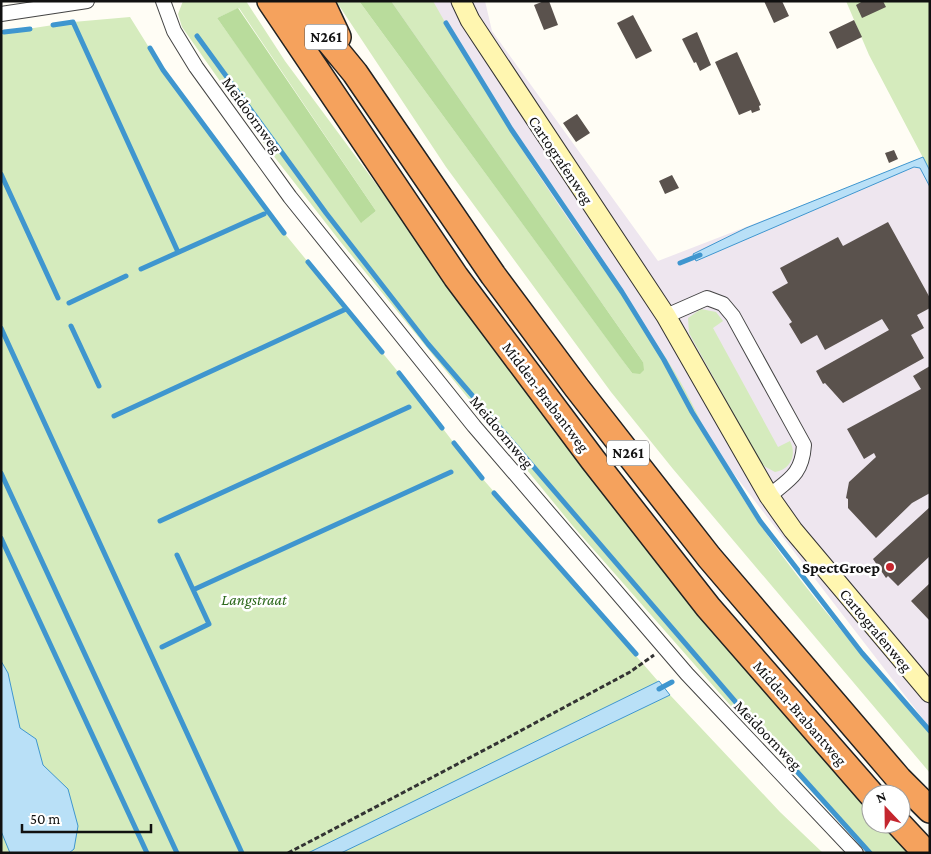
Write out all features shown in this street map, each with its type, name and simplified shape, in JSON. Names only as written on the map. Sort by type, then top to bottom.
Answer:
[{"type":"highway","name":"Midden-Brabantweg","points":[[270,1],[456,277],[593,460],[708,607],[862,784]]},
{"type":"highway","name":"N261","points":[[296,1],[355,73]]},
{"type":"highway","name":"N261","points":[[321,1],[355,73]]},
{"type":"highway","name":"Midden-Brabantweg","points":[[355,73],[487,267],[577,388],[708,557],[899,779],[930,810]]},
{"type":"highway","points":[[908,834],[926,853]]},
{"type":"street","points":[[1,14],[87,1]]},
{"type":"street","name":"Meidoornweg","points":[[163,1],[174,31],[196,68],[290,197],[474,426],[664,648],[719,709],[856,853]]},
{"type":"street","name":"Cartografenweg","points":[[461,1],[470,20],[666,316],[769,496],[793,530],[930,693]]},
{"type":"street","points":[[666,316],[707,298],[723,304],[733,316],[804,446],[802,464],[788,481],[769,496]]},
{"type":"path","points":[[288,853],[621,676],[664,648]]},
{"type":"shaded area","points":[[369,1],[485,1],[492,31],[658,261],[922,159],[930,178],[930,728]]},
{"type":"green space","points":[[183,1],[246,1],[285,61],[402,219],[736,651],[861,795],[861,834],[896,834],[912,853],[871,853],[730,705],[572,525],[339,240],[262,141],[182,27],[178,14]],"holes":[[[239,8],[376,211],[362,222],[217,18]]]},
{"type":"green space","points":[[336,1],[359,1],[632,373],[643,362],[391,1],[433,1],[520,147],[674,371],[729,475],[760,524],[829,616],[930,732],[930,773],[673,469],[611,392],[446,167]]},
{"type":"green space","points":[[359,1],[391,1],[643,362],[644,370],[640,374],[632,373]]},
{"type":"green space","points":[[846,1],[930,2],[930,171],[869,55]]},
{"type":"green space","points":[[238,8],[376,211],[361,223],[217,18]]},
{"type":"green space","name":"Langstraat","points":[[130,17],[163,70],[267,212],[422,401],[469,463],[670,695],[780,812],[823,853],[1,853],[1,33],[73,22]]},
{"type":"green space","points":[[701,309],[716,312],[723,321],[713,328],[778,447],[790,441],[793,456],[789,465],[785,468],[775,472],[762,465],[689,333],[688,318]]},
{"type":"water","points":[[923,157],[930,171],[930,187],[920,168],[914,167],[696,261],[693,254],[746,228]]},
{"type":"water","points":[[1,661],[8,673],[20,728],[36,739],[43,765],[68,789],[78,826],[74,849],[69,853],[10,853],[1,831]]},
{"type":"water","points":[[659,681],[670,695],[341,853],[308,853]]},
{"type":"building","points":[[549,1],[558,25],[544,30],[534,5]]},
{"type":"building","points":[[764,1],[782,1],[789,16],[774,23]]},
{"type":"building","points":[[863,1],[883,1],[886,7],[862,18],[856,5]]},
{"type":"building","points":[[633,15],[652,51],[636,59],[617,23]]},
{"type":"building","points":[[854,20],[862,37],[837,49],[829,32]]},
{"type":"building","points":[[697,32],[711,65],[700,71],[682,39]]},
{"type":"building","points":[[737,52],[761,105],[759,106],[760,110],[752,113],[751,110],[739,115],[715,62]]},
{"type":"building","points":[[577,114],[590,133],[576,142],[563,123]]},
{"type":"building","points":[[894,150],[898,159],[889,163],[885,153]]},
{"type":"building","points":[[672,175],[679,188],[665,194],[659,181]]},
{"type":"building","points":[[888,222],[930,298],[930,308],[917,315],[924,328],[911,335],[924,358],[843,403],[825,383],[823,384],[816,371],[889,330],[882,319],[825,350],[817,335],[801,344],[789,324],[792,322],[772,292],[788,283],[780,268],[838,237],[843,246]]},
{"type":"building","points":[[930,366],[930,493],[912,503],[876,538],[848,508],[848,499],[846,498],[849,482],[876,457],[874,453],[864,459],[847,429],[921,389],[913,376]]},
{"type":"building","points":[[930,507],[930,556],[898,586],[888,576],[886,578],[873,559]]},
{"type":"building","points":[[930,583],[930,621],[911,601]]},
{"type":"waterway","points":[[53,25],[73,22],[178,252]]},
{"type":"waterway","points":[[446,23],[511,129],[622,292],[664,360],[692,412],[760,521],[862,653],[930,731]]},
{"type":"waterway","points":[[4,32],[30,29]]},
{"type":"waterway","points":[[197,36],[326,213],[428,344],[758,728],[870,853]]},
{"type":"waterway","points":[[150,48],[163,70],[284,233]]},
{"type":"waterway","points":[[1,174],[58,298]]},
{"type":"waterway","points":[[141,269],[264,214]]},
{"type":"waterway","points":[[680,263],[700,255]]},
{"type":"waterway","points":[[308,262],[382,352]]},
{"type":"waterway","points":[[69,303],[126,276]]},
{"type":"waterway","points":[[114,416],[346,309]]},
{"type":"waterway","points":[[71,326],[99,386]]},
{"type":"waterway","points":[[1,328],[242,853]]},
{"type":"waterway","points":[[399,373],[442,428]]},
{"type":"waterway","points":[[160,521],[409,407]]},
{"type":"waterway","points":[[454,443],[482,478]]},
{"type":"waterway","points":[[195,589],[451,472]]},
{"type":"waterway","points":[[1,473],[177,853]]},
{"type":"waterway","points":[[494,493],[636,654]]},
{"type":"waterway","points":[[1,538],[147,853]]},
{"type":"waterway","points":[[162,647],[209,624],[177,555]]},
{"type":"waterway","points":[[659,689],[672,682]]},
{"type":"place","name":"SpectGroep","points":[[890,567]]}]
